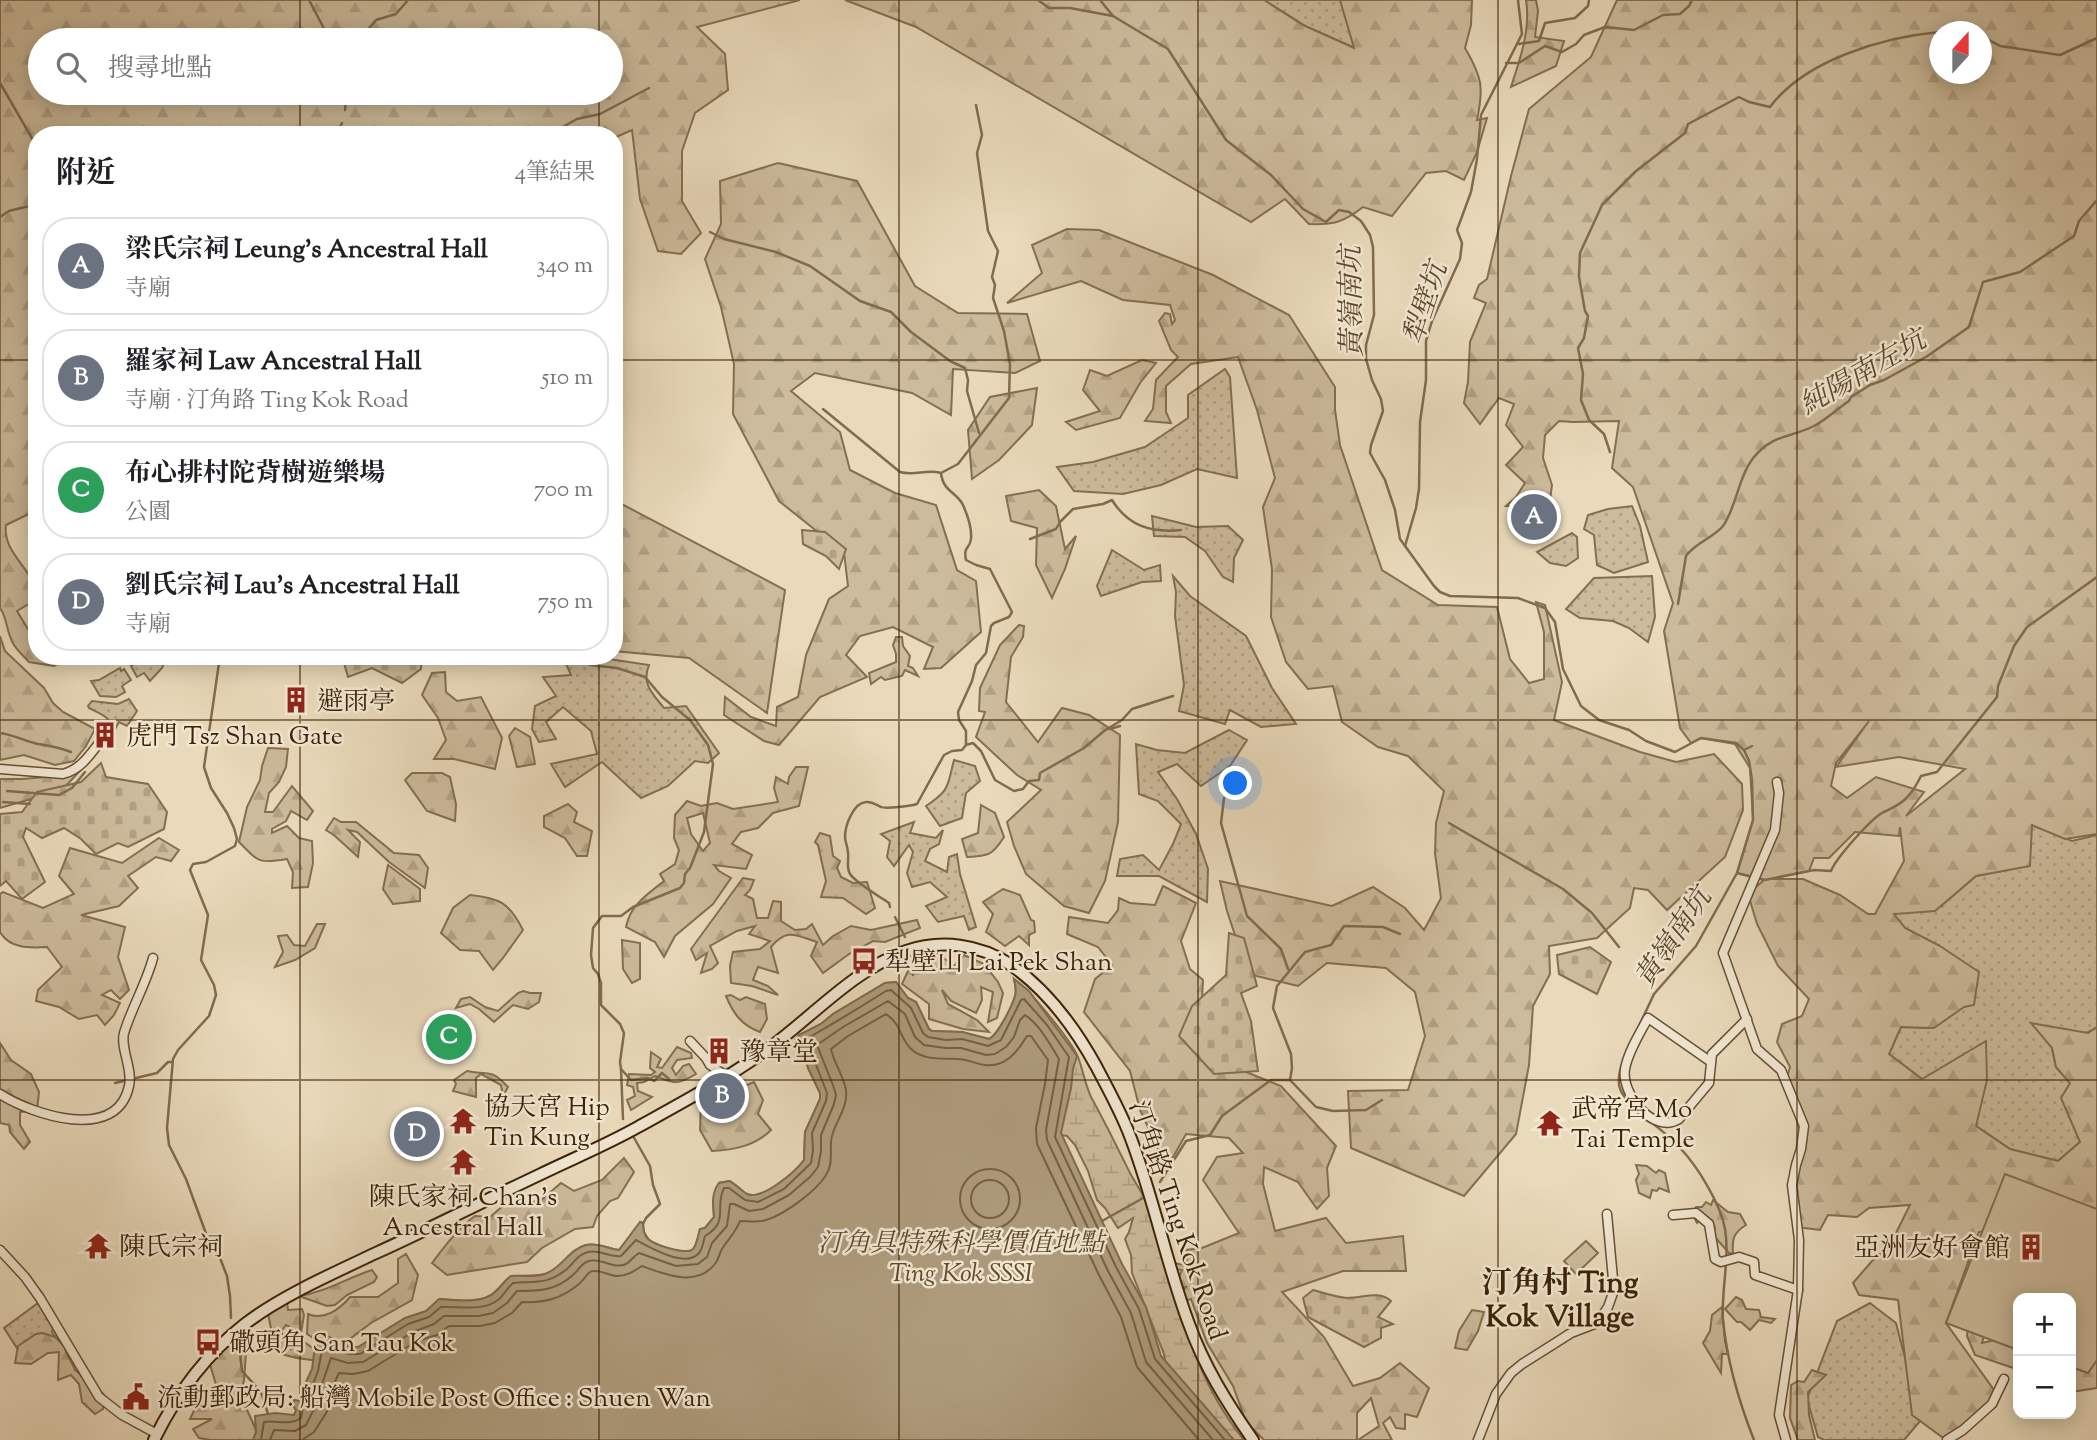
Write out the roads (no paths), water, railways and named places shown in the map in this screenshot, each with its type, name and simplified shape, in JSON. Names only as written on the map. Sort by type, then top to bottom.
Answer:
[{"type":"main road","name":"汀角路 Ting Kok Road","points":[[155,1437],[186,1383],[233,1334],[265,1310],[342,1268],[632,1130],[765,1051],[867,971],[904,952],[937,945],[956,945],[986,952],[1031,980],[1083,1043],[1117,1105],[1139,1159],[1184,1311],[1203,1359],[1225,1400],[1253,1440]]},
{"type":"street","points":[[0,769],[63,774],[71,772],[83,764],[103,738]]},
{"type":"street","points":[[1777,782],[1779,793],[1775,830],[1723,953],[1757,1049],[1781,1070],[1804,1126],[1793,1185],[1799,1240],[1798,1290],[1779,1415],[1786,1440]]},
{"type":"street","points":[[0,1094],[57,1117],[105,1117],[121,1103],[130,1078],[123,1036],[148,979],[153,958]]},
{"type":"street","points":[[1711,1062],[1648,1018],[1625,1066],[1624,1079],[1628,1091],[1648,1115],[1660,1122],[1673,1123],[1709,1083],[1712,1054],[1747,1019]]},
{"type":"street","points":[[690,1041],[710,1065],[726,1076],[729,1091]]},
{"type":"street","points":[[1673,1215],[1696,1213],[1709,1224],[1715,1259],[1721,1262],[1739,1257],[1754,1262],[1755,1275],[1798,1290]]},
{"type":"street","points":[[1478,1440],[1496,1394],[1511,1373],[1571,1333],[1597,1323],[1608,1307],[1614,1279],[1607,1214]]},
{"type":"street","points":[[0,1250],[40,1298],[100,1397],[155,1437]]},
{"type":"street","points":[[1947,1440],[1963,1430],[1992,1404],[2004,1379]]},
{"type":"water","name":"汀角具特殊科學價值地點 Ting Kok SSSI","points":[[1014,979],[1029,991],[1077,1056],[1061,1133],[1122,1264],[1146,1307],[1161,1356],[1234,1440],[253,1440],[256,1432],[255,1416],[275,1413],[294,1415],[294,1400],[301,1401],[306,1396],[306,1382],[312,1369],[315,1346],[326,1335],[345,1345],[358,1347],[405,1318],[426,1311],[439,1299],[469,1300],[490,1296],[511,1276],[545,1274],[586,1245],[619,1250],[640,1222],[643,1223],[645,1236],[651,1241],[676,1250],[692,1250],[700,1229],[705,1228],[714,1217],[714,1195],[719,1183],[729,1181],[747,1194],[761,1193],[794,1171],[804,1160],[805,1132],[820,1099],[820,1093],[806,1060],[797,1049],[795,1040],[799,1035],[885,983],[896,982],[908,998],[916,1002],[932,1031],[962,1032],[989,1039],[1000,1026],[1013,1001],[1016,992]]},
{"type":"waterway","points":[[309,0],[324,28]]},
{"type":"waterway","points":[[369,28],[376,20],[396,14],[408,0]]},
{"type":"waterway","name":"黃嶺南坑","points":[[1038,0],[1049,8],[1070,8],[1113,16],[1168,49],[1226,140],[1271,175],[1303,209],[1326,222],[1339,210],[1349,212],[1361,221],[1370,235],[1373,247],[1374,315],[1366,345],[1366,359],[1383,411],[1370,453],[1385,480],[1395,510],[1400,539],[1434,586],[1450,596],[1518,598],[1545,608],[1555,622],[1563,669],[1581,706],[1599,720],[1629,730],[1646,741],[1675,752],[1701,738],[1736,743],[1744,750],[1752,780],[1753,820],[1737,873],[1696,946],[1654,994],[1639,1026]]},
{"type":"waterway","name":"黃嶺南坑","points":[[1100,0],[1113,16]]},
{"type":"waterway","name":"犁壁坑","points":[[1405,546],[1419,489],[1420,422],[1426,380],[1426,341],[1432,321],[1460,259],[1462,243],[1457,230],[1471,192],[1481,115],[1522,34],[1518,0]]},
{"type":"waterway","points":[[1518,44],[1539,41],[1545,23],[1575,18],[1588,6],[1589,0]]},
{"type":"waterway","points":[[1506,63],[1519,63],[1545,46],[1562,52],[1576,44],[1584,35],[1605,27],[1634,30],[1663,15],[1680,14],[1692,0]]},
{"type":"waterway","points":[[1610,452],[1604,434],[1589,420],[1581,400],[1583,374],[1578,348],[1584,338],[1588,316],[1579,277],[1580,253],[1602,205],[1636,171],[1685,133],[1688,124],[1739,97],[1770,107],[1785,90],[1824,64],[1894,39],[1929,34]]},
{"type":"waterway","points":[[1992,42],[2000,46],[2060,55],[2097,38]]},
{"type":"waterway","points":[[0,83],[28,131]]},
{"type":"waterway","points":[[623,102],[649,88]]},
{"type":"waterway","points":[[345,110],[346,105]]},
{"type":"waterway","points":[[564,126],[617,105]]},
{"type":"waterway","points":[[966,745],[966,731],[959,720],[958,712],[976,665],[986,653],[991,626],[1009,617],[1012,612],[990,569],[966,560],[965,552],[971,539],[969,522],[963,505],[944,484],[941,473],[958,464],[1009,398],[1010,364],[1004,331],[993,298],[995,285],[992,277],[998,251],[988,231],[977,153],[982,135],[976,105]]},
{"type":"waterway","name":"純陽南左坑","points":[[1678,604],[1686,556],[1723,526],[1732,510],[1744,473],[1761,450],[1775,440],[1819,423],[1851,397],[1926,357],[1969,327],[1983,282],[2020,272],[2074,236],[2079,221],[2097,200]]},
{"type":"waterway","points":[[0,217],[9,211],[28,206]]},
{"type":"waterway","points":[[710,232],[724,239],[776,252],[810,266],[860,301],[891,312],[911,332],[950,361],[965,368],[967,391],[979,433]]},
{"type":"waterway","points":[[823,409],[900,472],[941,473]]},
{"type":"waterway","points":[[1030,539],[1056,529],[1073,509],[1112,500],[1125,516],[1141,526],[1181,530]]},
{"type":"waterway","points":[[1737,873],[1765,880],[1814,870],[1831,871],[1846,849],[1870,823],[1906,798],[1921,776],[1937,772],[1997,697],[1998,686],[2014,646],[2027,627],[2097,577]]},
{"type":"waterway","points":[[219,665],[204,767],[211,788],[227,813],[237,839],[235,846],[206,862],[193,864],[190,870],[208,915],[201,960],[214,985],[216,995],[209,1016],[173,1059],[167,1128],[169,1145],[186,1179],[208,1239],[218,1253],[227,1276],[231,1318]]},
{"type":"waterway","points":[[590,665],[617,668],[645,677],[662,697],[690,720],[708,745],[713,764],[704,832],[685,874],[684,883],[680,888],[633,907],[621,916],[602,916],[593,928],[591,955],[593,968],[601,983],[601,1005],[620,1024],[624,1033],[621,1069],[631,1080],[648,1078],[654,1081],[662,1073],[669,1079]]},
{"type":"waterway","points":[[890,907],[889,903],[853,878],[849,871],[845,832],[848,821],[861,803],[868,802],[883,808],[917,804],[944,755],[962,750],[973,743],[981,751],[995,780],[1014,791],[1023,789],[1029,781],[1039,780],[1040,773],[1084,748],[1122,720],[1132,709],[1173,696]]},
{"type":"waterway","points":[[1110,729],[1120,726]]},
{"type":"waterway","points":[[0,733],[71,752]]},
{"type":"waterway","points":[[1744,750],[1752,746]]},
{"type":"waterway","points":[[7,791],[59,795],[72,788],[85,772]]},
{"type":"waterway","points":[[1224,798],[1221,823],[1247,916],[1281,949],[1288,969]]},
{"type":"waterway","points":[[3,802],[30,804]]},
{"type":"waterway","points":[[1449,823],[1563,889],[1592,913],[1619,947]]},
{"type":"waterway","points":[[895,917],[905,937]]},
{"type":"waterway","points":[[1160,1182],[1186,1141],[1210,1135],[1222,1116],[1271,1080],[1290,1080],[1291,1054],[1273,1008],[1277,986],[1305,952],[1331,945],[1344,926],[1383,927],[1400,934]]},
{"type":"waterway","points":[[911,969],[913,975]]},
{"type":"waterway","name":"黃嶺南坑","points":[[1625,1057],[1619,1073],[1619,1086],[1625,1098],[1636,1109]]},
{"type":"waterway","points":[[115,1083],[157,1073],[168,1062],[172,1062]]},
{"type":"waterway","points":[[621,1069],[623,1119]]},
{"type":"waterway","points":[[1290,1080],[1316,1107],[1333,1111],[1366,1110],[1382,1100]]},
{"type":"waterway","name":"黃嶺南坑","points":[[1649,1120],[1688,1157],[1708,1187],[1723,1219],[1727,1252],[1723,1320],[1727,1351],[1743,1411],[1754,1440]]},
{"type":"waterway","points":[[633,1136],[650,1166],[660,1204],[643,1224]]},
{"type":"waterway","points":[[1102,1221],[1145,1197]]},
{"type":"waterway","points":[[238,1337],[242,1371],[261,1392],[268,1414]]},
{"type":"place","name":"梁氏宗祠 Leung's Ancestral Hall","points":[[1534,517]]},
{"type":"place","name":"避雨亭","points":[[296,700]]},
{"type":"place","name":"虎門 Tsz Shan Gate","points":[[105,735]]},
{"type":"place","name":"犁壁山 Lai Pek Shan","points":[[864,961]]},
{"type":"place","name":"布心排村陀背樹遊樂場","points":[[449,1037]]},
{"type":"place","name":"豫章堂","points":[[719,1051]]},
{"type":"place","name":"羅家祠 Law Ancestral Hall","points":[[722,1096]]},
{"type":"place","name":"協天宮 Hip Tin Kung","points":[[463,1121]]},
{"type":"place","name":"武帝宮 Mo Tai Temple","points":[[1550,1123]]},
{"type":"place","name":"劉氏宗祠 Lau's Ancestral Hall","points":[[417,1134]]},
{"type":"place","name":"陳氏家祠 Chan's Ancestral Hall","points":[[463,1162]]},
{"type":"place","name":"陳氏宗祠","points":[[98,1246]]},
{"type":"place","name":"亞洲友好會館","points":[[2031,1247]]},
{"type":"place","name":"䃟頭角 San Tau Kok","points":[[208,1342]]},
{"type":"place","name":"流動郵政局: 船灣 Mobile Post Office : Shuen Wan","points":[[136,1397]]},
{"type":"district","name":"汀角村 Ting Kok Village","points":[[1560,1299]]}]
